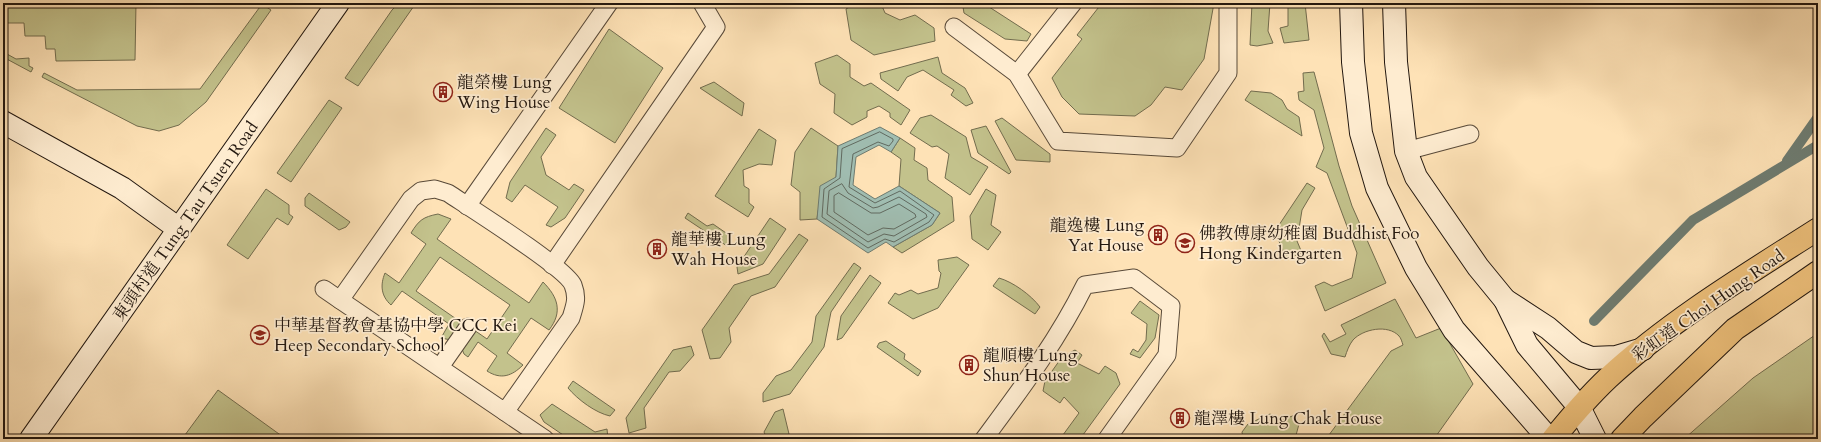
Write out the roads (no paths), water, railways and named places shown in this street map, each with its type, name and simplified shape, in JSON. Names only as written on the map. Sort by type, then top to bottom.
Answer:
[{"type":"main road","name":"東頭村道 Tung Tau Tsuen Road","points":[[31,439],[338,3]]},
{"type":"main road","points":[[1351,3],[1353,62],[1361,133],[1377,188],[1416,268],[1454,330],[1549,439]]},
{"type":"main road","points":[[1394,3],[1396,62],[1406,151],[1416,177],[1478,267],[1505,300],[1527,346],[1579,407],[1595,439]]},
{"type":"main road","points":[[3,122],[122,188],[179,229]]},
{"type":"main road","name":"彩虹道 Choi Hung Road","points":[[1553,439],[1579,407],[1608,378],[1643,349],[1684,317],[1735,282],[1818,229]]},
{"type":"main road","points":[[1622,439],[1642,417],[1735,329],[1818,272]]},
{"type":"main road","points":[[1505,300],[1548,328],[1576,352],[1591,358],[1616,357],[1643,349]]},
{"type":"lane","points":[[466,206],[609,3]]},
{"type":"lane","points":[[552,265],[716,27],[702,3]]},
{"type":"lane","points":[[1017,74],[1073,3]]},
{"type":"lane","points":[[954,27],[1017,74],[1058,142],[1177,148],[1228,73],[1228,3]]},
{"type":"lane","points":[[1406,151],[1470,134]]},
{"type":"lane","points":[[340,300],[411,200],[421,191],[435,189],[448,193],[552,265],[572,284],[577,300],[571,318],[505,412]]},
{"type":"lane","points":[[984,439],[1066,322],[1085,285],[1134,278],[1171,306],[1167,355],[1107,439]]},
{"type":"lane","points":[[324,289],[545,439]]},
{"type":"lane","points":[[440,367],[468,327]]},
{"type":"water","points":[[880,127],[900,138],[891,152],[879,145],[856,157],[853,185],[875,199],[899,186],[940,213],[932,225],[893,247],[886,242],[868,253],[817,219],[820,186],[836,177],[838,146]]},
{"type":"waterway","points":[[1787,161],[1818,117]]},
{"type":"waterway","points":[[1594,321],[1693,220],[1818,145]]},
{"type":"place","name":"龍榮樓 Lung Wing House","points":[[443,92]]},
{"type":"place","name":"龍逸樓 Lung Yat House","points":[[1158,235]]},
{"type":"place","name":"佛教傅康幼稚園 Buddhist Foo Hong Kindergarten","points":[[1185,243]]},
{"type":"place","name":"龍華樓 Lung Wah House","points":[[657,249]]},
{"type":"place","name":"中華基督教會基協中學 CCC Kei Heep Secondary School","points":[[260,335]]},
{"type":"place","name":"龍順樓 Lung Shun House","points":[[969,365]]},
{"type":"place","name":"龍澤樓 Lung Chak House","points":[[1180,418]]}]
